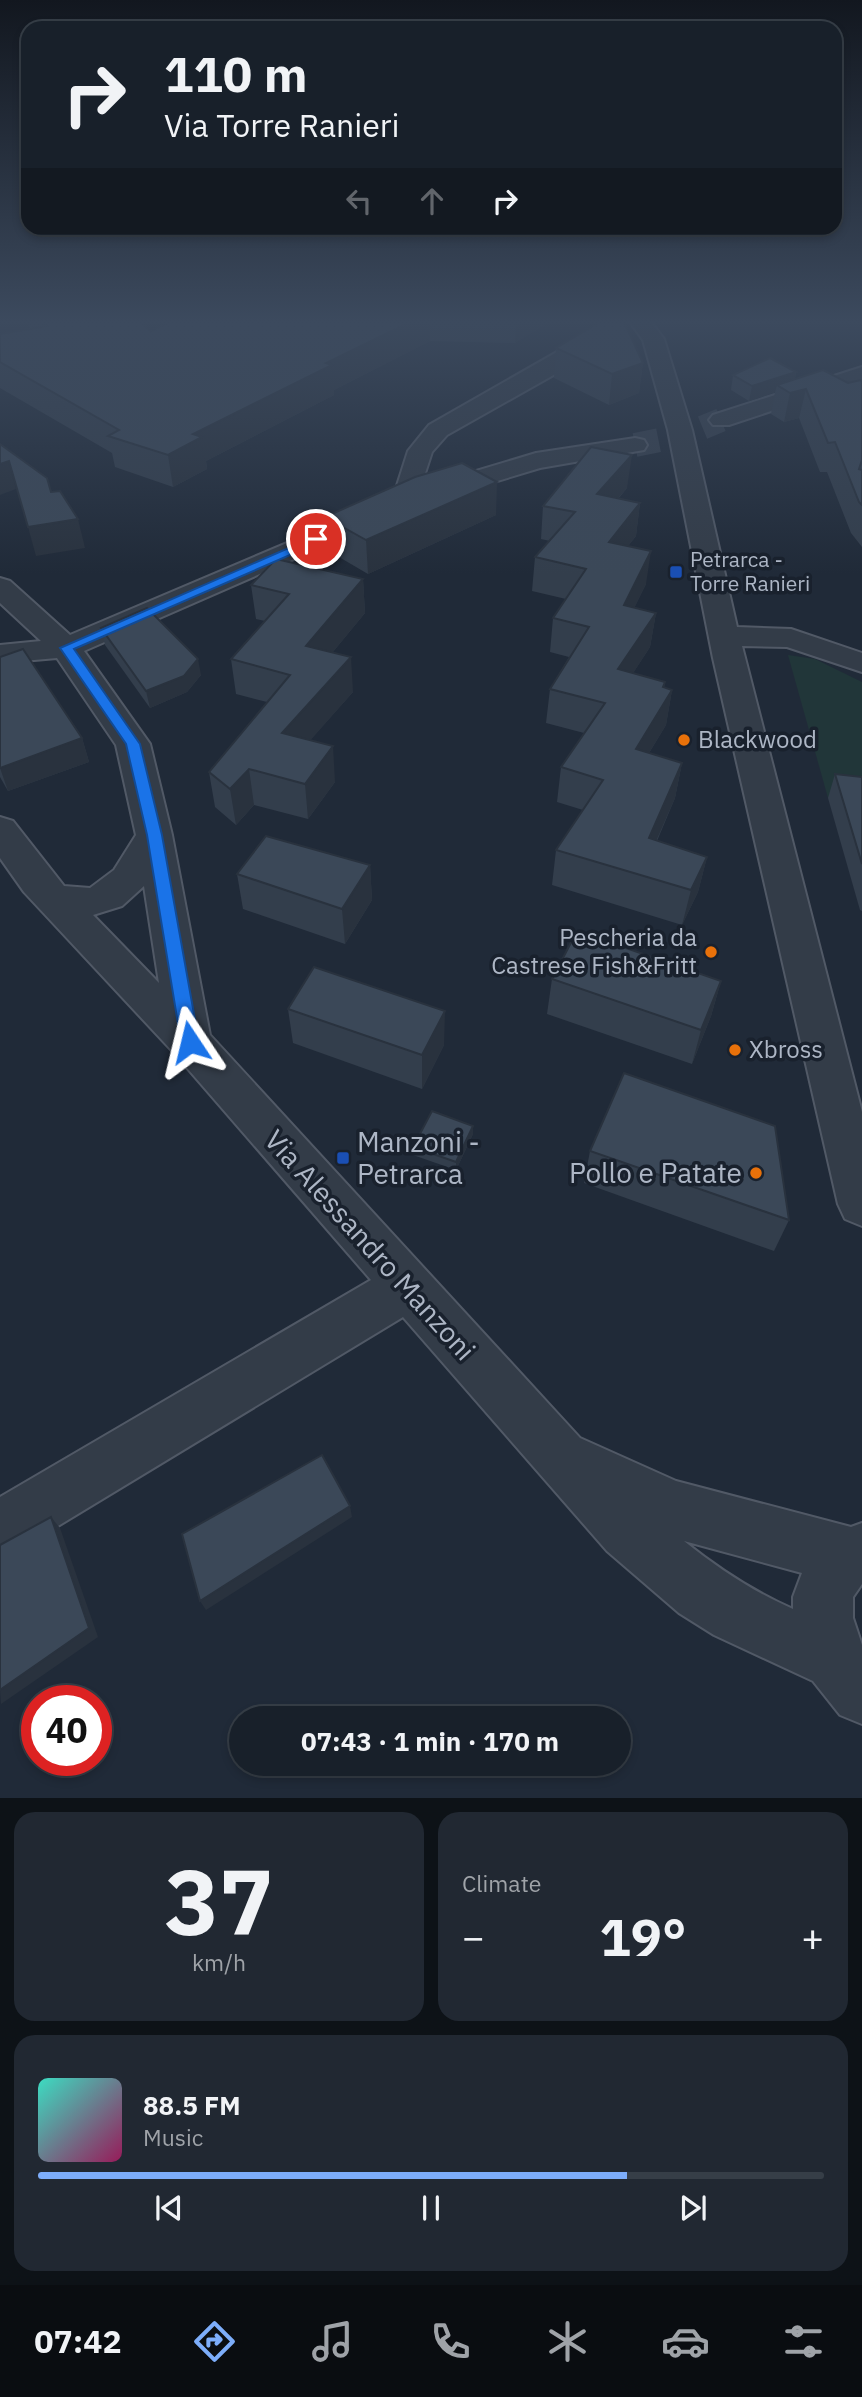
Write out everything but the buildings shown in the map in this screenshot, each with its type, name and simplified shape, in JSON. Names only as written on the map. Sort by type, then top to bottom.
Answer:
[{"type":"street","points":[[405,501],[420,451],[438,430],[477,406]]},
{"type":"street","points":[[673,406],[724,636],[862,1204]]},
{"type":"street","points":[[720,420],[764,406]]},
{"type":"street","points":[[553,457],[554,447],[570,437],[680,430]]},
{"type":"street","points":[[0,654],[66,648],[405,501],[553,457],[635,445]]},
{"type":"street","points":[[0,587],[66,648],[133,744],[155,835],[190,1042]]},
{"type":"street","points":[[724,636],[791,638],[862,663]]},
{"type":"street","name":"Via Alessandro Manzoni","points":[[0,830],[51,897],[190,1042],[627,1531],[700,1592],[848,1676]]},
{"type":"street","points":[[51,897],[83,903],[107,896],[128,881],[144,859],[155,835]]},
{"type":"street","points":[[0,1529],[407,1287]]},
{"type":"street","name":"Via Alessandro Manzoni","points":[[551,1447],[609,1484],[643,1496],[725,1523],[856,1554]]},
{"type":"street","points":[[848,1676],[822,1622],[823,1594],[832,1571],[856,1554]]},
{"type":"green space","points":[[788,655],[815,659],[862,682],[862,802],[828,798]]},
{"type":"tunnel","points":[[635,445],[685,435],[721,420]]},
{"type":"place","name":"Petrarca - Torre Ranieri","points":[[676,572]]},
{"type":"place","name":"Blackwood","points":[[684,740]]},
{"type":"place","name":"Pescheria da Castrese Fish&Fritt","points":[[711,952]]},
{"type":"place","name":"Xbross","points":[[735,1050]]},
{"type":"place","name":"Manzoni - Petrarca","points":[[343,1158]]},
{"type":"place","name":"Pollo e Patate","points":[[756,1173]]},
{"type":"route","points":[[190,1042],[155,835],[133,744],[66,648],[316,539]]}]
